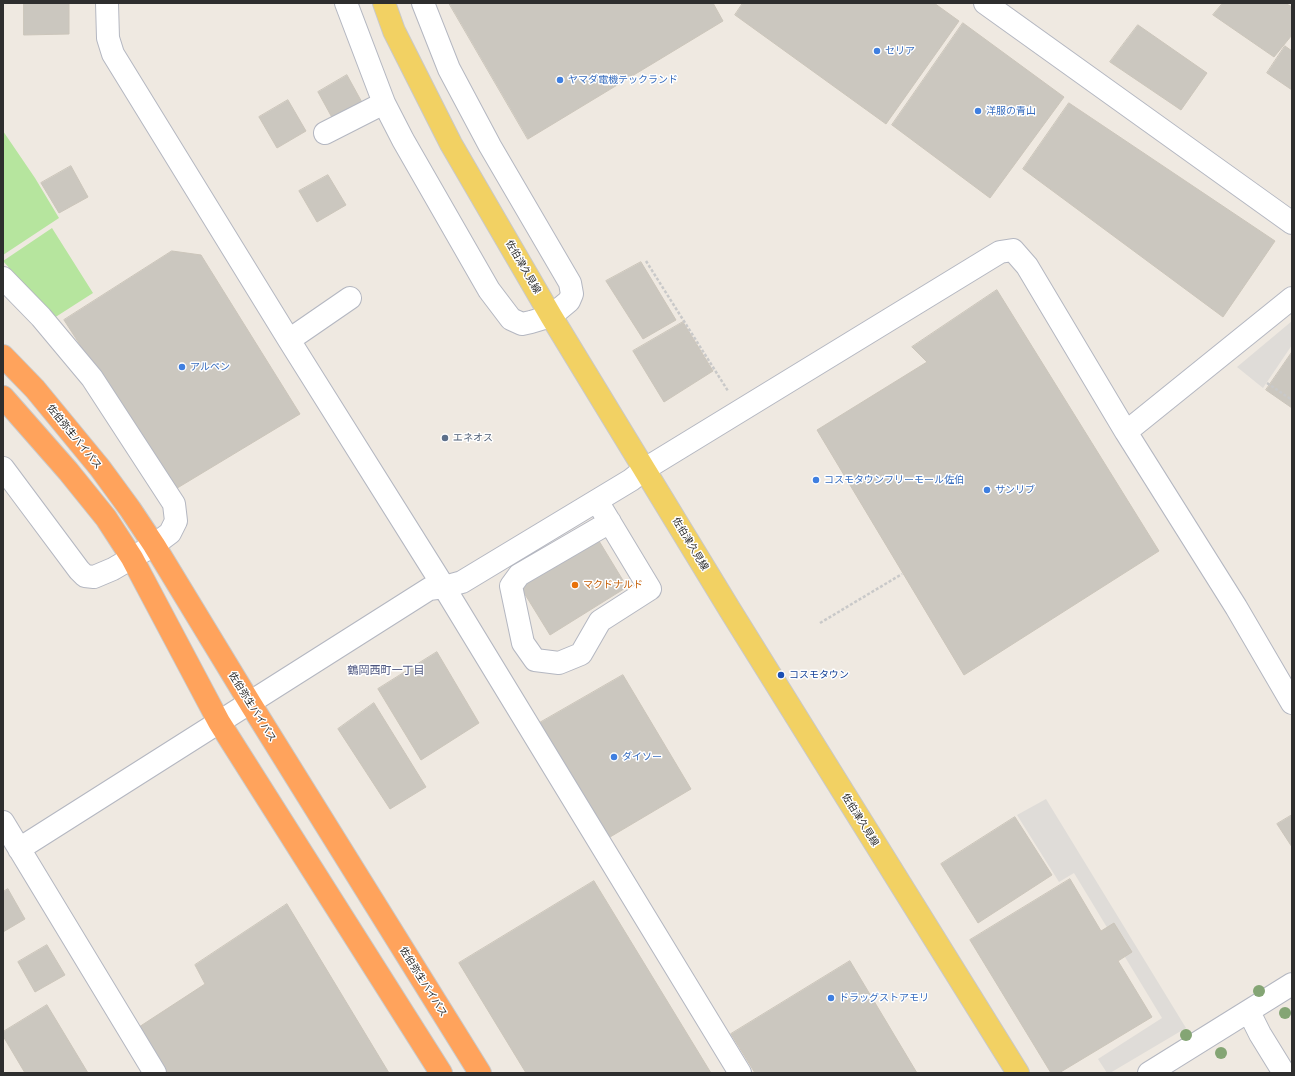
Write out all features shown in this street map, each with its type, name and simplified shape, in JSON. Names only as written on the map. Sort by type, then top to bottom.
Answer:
[{"type":"highway","name":"佐伯弥生バイパス","points":[[3,356],[34,389],[100,468],[130,508],[480,1073]]},
{"type":"highway","points":[[3,397],[63,465],[106,518],[132,558],[219,722],[441,1073]]},
{"type":"main road","name":"佐伯津久見線","points":[[384,3],[394,31],[451,144],[551,316],[730,610],[1018,1073]]},
{"type":"street","points":[[107,3],[108,38],[113,54],[289,340],[444,587],[740,1073]]},
{"type":"street","points":[[346,3],[384,103],[403,140],[489,290],[511,319],[522,324],[551,316],[569,301],[572,294],[570,283],[490,146],[449,69],[423,3]]},
{"type":"street","points":[[985,3],[1292,223]]},
{"type":"street","points":[[325,133],[384,103]]},
{"type":"street","points":[[19,849],[428,589],[444,587],[462,582],[597,501],[631,480],[645,469],[995,255],[1000,252],[1013,250],[1028,266],[1126,432],[1236,607],[1292,703]]},
{"type":"street","points":[[3,278],[41,317],[92,378],[174,504],[176,521],[170,533],[154,545],[113,569],[94,578],[86,576],[79,570],[3,468]]},
{"type":"street","points":[[289,340],[350,298]]},
{"type":"street","points":[[1126,432],[1292,298]]},
{"type":"street","points":[[597,501],[610,522],[650,589],[600,621],[581,654],[559,663],[535,660],[523,643],[511,586],[519,575],[610,522]]},
{"type":"street","points":[[3,822],[155,1073]]},
{"type":"street","points":[[1149,1073],[1292,984]]},
{"type":"street","points":[[1249,1012],[1260,1034],[1284,1073]]},
{"type":"path","points":[[646,261],[729,393]]},
{"type":"path","points":[[1267,383],[1292,400]]},
{"type":"path","points":[[820,623],[902,574]]},
{"type":"green space","points":[[3,131],[35,178],[59,218],[3,255]]},
{"type":"green space","points":[[52,228],[93,293],[54,318],[3,261]]},
{"type":"shaded area","points":[[1292,321],[1292,345],[1263,388],[1237,367]]},
{"type":"shaded area","points":[[1046,799],[1186,1028],[1110,1073],[1107,1073],[1098,1059],[1162,1018],[1074,873],[1059,882],[1017,815]]},
{"type":"building","points":[[24,3],[69,3],[69,34],[24,35]]},
{"type":"building","name":"ヤマダ電機テックランド","points":[[449,3],[713,3],[723,21],[528,139]]},
{"type":"building","points":[[743,3],[934,3],[959,21],[886,124],[735,15]]},
{"type":"building","points":[[1223,3],[1285,3],[1292,7],[1292,35],[1274,57],[1213,15]]},
{"type":"building","name":"洋服の青山","points":[[963,23],[1064,97],[990,198],[892,125]]},
{"type":"building","points":[[1138,25],[1207,73],[1181,110],[1110,62]]},
{"type":"building","points":[[1285,46],[1292,51],[1292,90],[1267,73]]},
{"type":"building","points":[[347,75],[364,106],[335,123],[318,92]]},
{"type":"building","points":[[288,100],[306,131],[277,148],[259,117]]},
{"type":"building","points":[[1069,103],[1275,241],[1223,317],[1023,169]]},
{"type":"building","points":[[71,166],[88,197],[59,213],[41,183]]},
{"type":"building","points":[[328,175],[346,205],[317,222],[299,191]]},
{"type":"building","name":"アルペン","points":[[172,251],[201,255],[300,414],[174,490],[64,320]]},
{"type":"building","points":[[641,262],[676,320],[643,339],[606,281]]},
{"type":"building","name":"サンリブ","points":[[997,290],[1159,551],[964,675],[817,430],[927,362],[912,347]]},
{"type":"building","points":[[683,322],[713,371],[664,402],[633,351]]},
{"type":"building","points":[[1292,352],[1292,408],[1266,390]]},
{"type":"building","points":[[596,536],[627,587],[550,635],[518,583]]},
{"type":"building","points":[[437,652],[479,723],[421,760],[378,689]]},
{"type":"building","name":"ダイソー","points":[[623,675],[691,789],[605,840],[536,725]]},
{"type":"building","points":[[374,703],[426,787],[390,809],[338,729]]},
{"type":"building","points":[[1292,815],[1292,847],[1277,824]]},
{"type":"building","points":[[1015,817],[1052,875],[978,923],[941,864]]},
{"type":"building","points":[[1070,879],[1101,931],[1114,923],[1132,952],[1118,961],[1152,1017],[1059,1073],[1051,1073],[970,940]]},
{"type":"building","points":[[594,881],[711,1073],[526,1073],[459,963]]},
{"type":"building","points":[[8,889],[25,919],[3,932],[3,892]]},
{"type":"building","points":[[287,904],[389,1073],[167,1073],[139,1027],[205,984],[195,965]]},
{"type":"building","points":[[47,945],[65,975],[35,992],[18,962]]},
{"type":"building","name":"ドラッグストアモリ","points":[[850,961],[917,1073],[755,1073],[731,1034]]},
{"type":"building","points":[[47,1005],[88,1073],[25,1073],[3,1036],[3,1032]]},
{"type":"place","name":"セリア","points":[[877,51]]},
{"type":"place","name":"ヤマダ電機テックランド","points":[[560,80]]},
{"type":"place","name":"洋服の青山","points":[[978,111]]},
{"type":"place","name":"アルペン","points":[[182,367]]},
{"type":"place","name":"エネオス","points":[[445,438]]},
{"type":"place","name":"コスモタウンフリーモール佐伯","points":[[816,480]]},
{"type":"place","name":"サンリブ","points":[[987,490]]},
{"type":"place","name":"マクドナルド","points":[[575,585]]},
{"type":"place","name":"コスモタウン","points":[[781,675]]},
{"type":"place","name":"ダイソー","points":[[614,757]]},
{"type":"place","name":"ドラッグストアモリ","points":[[831,998]]},
{"type":"district","name":"鶴岡西町一丁目","points":[[386,671]]}]
